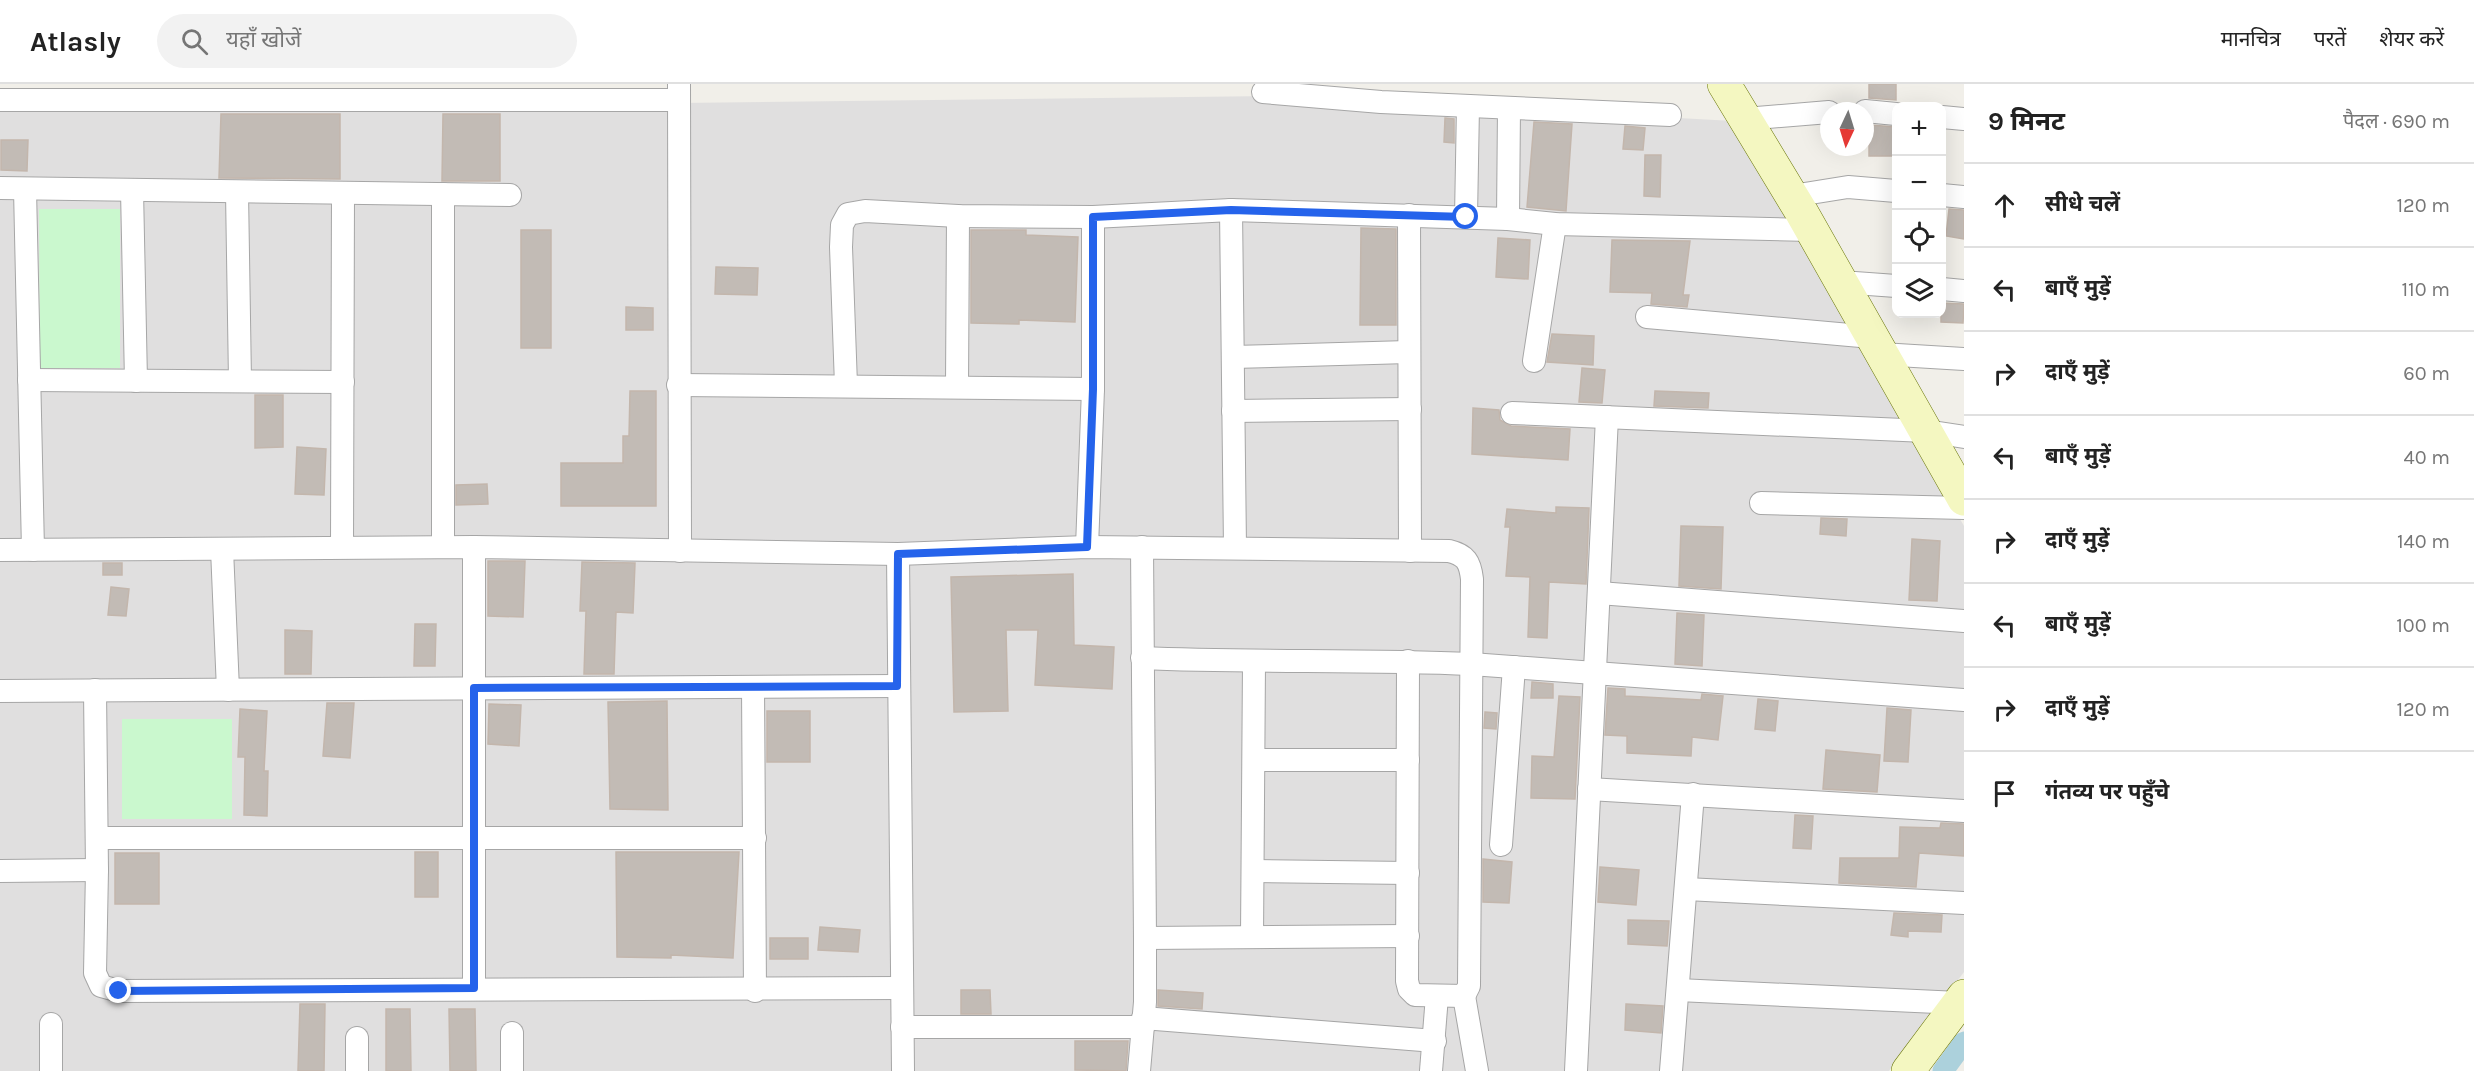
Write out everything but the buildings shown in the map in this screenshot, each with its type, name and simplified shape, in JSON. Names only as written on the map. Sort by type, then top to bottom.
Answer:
[{"type":"street","points":[[1724,84],[1812,230],[1964,499]]},
{"type":"street","points":[[0,99],[679,92],[680,551]]},
{"type":"street","points":[[1263,92],[1468,106],[1670,115]]},
{"type":"street","points":[[1466,217],[1468,106]]},
{"type":"street","points":[[1508,219],[1509,108]]},
{"type":"street","points":[[1874,112],[1892,114]]},
{"type":"street","points":[[1745,119],[1820,113]]},
{"type":"street","points":[[1946,117],[1964,119]]},
{"type":"street","points":[[1792,196],[1848,187],[1892,191]]},
{"type":"street","points":[[0,188],[510,195]]},
{"type":"street","points":[[25,189],[33,550]]},
{"type":"street","points":[[132,190],[136,381]]},
{"type":"street","points":[[237,192],[240,381]]},
{"type":"street","points":[[342,547],[343,193]]},
{"type":"street","points":[[443,194],[443,547]]},
{"type":"street","points":[[1946,195],[1964,197]]},
{"type":"street","points":[[846,385],[842,225],[848,214],[865,211],[958,216],[1093,217],[1231,210],[1466,217],[1555,224],[1812,230]]},
{"type":"street","points":[[1231,210],[1235,548]]},
{"type":"street","points":[[1409,215],[1410,551]]},
{"type":"street","points":[[957,386],[958,216]]},
{"type":"street","points":[[1087,547],[1093,389],[1093,217]]},
{"type":"street","points":[[1534,361],[1555,224]]},
{"type":"street","points":[[1841,282],[1892,286]]},
{"type":"street","points":[[1946,289],[1964,291]]},
{"type":"street","points":[[1647,317],[1877,345],[1964,359]]},
{"type":"street","points":[[1233,357],[1408,352]]},
{"type":"street","points":[[29,380],[343,382]]},
{"type":"street","points":[[678,385],[1093,389]]},
{"type":"street","points":[[1233,411],[1410,408]]},
{"type":"street","points":[[1512,413],[1926,431],[1964,437]]},
{"type":"street","points":[[1576,1071],[1607,417]]},
{"type":"street","points":[[1761,503],[1964,508]]},
{"type":"street","points":[[474,547],[474,988]]},
{"type":"street","points":[[0,550],[474,547],[898,554],[1087,547],[1449,551],[1462,554],[1471,564],[1469,986],[1464,996],[1477,1071]]},
{"type":"street","points":[[1139,1071],[1145,938],[1142,548]]},
{"type":"street","points":[[222,549],[228,690]]},
{"type":"street","points":[[898,554],[897,686],[903,1071]]},
{"type":"street","points":[[1599,593],[1964,621]]},
{"type":"street","points":[[1142,658],[1254,663],[1408,661],[1471,664],[1964,700]]},
{"type":"street","points":[[1408,661],[1409,989],[1415,995],[1464,996]]},
{"type":"street","points":[[1252,938],[1254,663]]},
{"type":"street","points":[[1501,845],[1514,667]]},
{"type":"street","points":[[0,691],[897,686]]},
{"type":"street","points":[[753,687],[755,991]]},
{"type":"street","points":[[95,690],[98,870],[95,973],[101,986],[119,991],[474,988],[755,991],[901,988]]},
{"type":"street","points":[[1255,760],[1408,760]]},
{"type":"street","points":[[1589,789],[1964,811]]},
{"type":"street","points":[[1671,1071],[1693,794]]},
{"type":"street","points":[[97,838],[754,838]]},
{"type":"street","points":[[0,871],[98,870]]},
{"type":"street","points":[[1253,872],[1407,873]]},
{"type":"street","points":[[1686,889],[1964,903]]},
{"type":"street","points":[[1145,938],[1408,936]]},
{"type":"street","points":[[1678,990],[1961,1000]]},
{"type":"street","points":[[1431,1071],[1437,996]]},
{"type":"street","points":[[1908,1071],[1961,1000]]},
{"type":"street","points":[[903,1027],[1143,1022],[1435,1041]]},
{"type":"street","points":[[51,1024],[51,1071]]},
{"type":"street","points":[[512,1033],[512,1071]]},
{"type":"street","points":[[357,1038],[357,1071]]},
{"type":"shaded area","points":[[1280,96],[1733,121],[1964,526],[1964,972],[1889,1071],[0,1071],[0,111]]},
{"type":"green space","points":[[39,209],[120,209],[120,368],[40,368]]},
{"type":"green space","points":[[122,719],[232,719],[232,819],[122,819]]},
{"type":"waterway","points":[[1943,1071],[1964,1042]]},
{"type":"route","points":[[119,991],[474,988],[474,688],[897,686],[898,554],[1087,547],[1093,389],[1093,217],[1231,210],[1466,217]]}]
